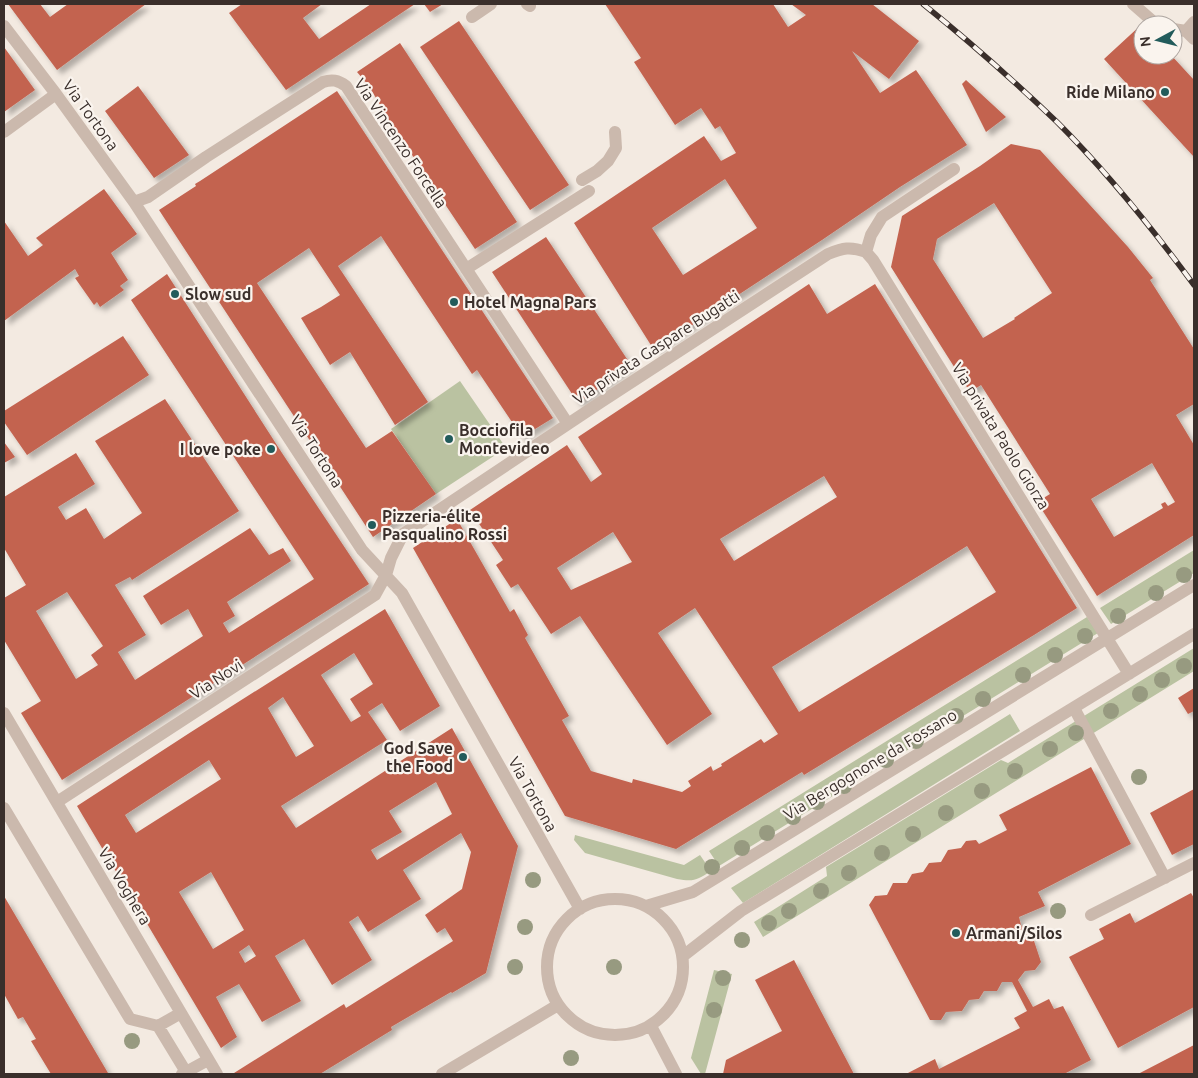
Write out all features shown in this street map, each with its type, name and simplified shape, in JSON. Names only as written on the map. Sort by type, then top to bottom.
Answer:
[{"type":"street","points":[[472,17],[491,4]]},
{"type":"street","points":[[1133,4],[1146,15]]},
{"type":"street","name":"Via Tortona","points":[[4,26],[134,202],[362,550],[402,593],[580,909]]},
{"type":"street","name":"Via Vincenzo Forcella","points":[[134,202],[148,197],[206,157],[323,82],[331,80],[340,81],[346,86],[568,424]]},
{"type":"street","points":[[4,132],[56,94]]},
{"type":"street","points":[[466,269],[585,185],[608,161],[616,148],[615,132]]},
{"type":"street","points":[[866,252],[882,216],[954,169]]},
{"type":"street","name":"Via privata Gaspare Bugatti","points":[[386,575],[391,558],[404,534],[828,254],[842,248],[855,248],[866,252]]},
{"type":"street","name":"Via privata Paolo Giorza","points":[[866,252],[873,260],[1106,638]]},
{"type":"street","name":"Via Novi","points":[[56,802],[375,595],[386,575]]},
{"type":"street","name":"Via Bergognone da Fossano","points":[[646,906],[693,892],[1194,585]]},
{"type":"street","points":[[683,956],[741,911],[1194,634]]},
{"type":"street","points":[[1106,638],[1129,674]]},
{"type":"street","points":[[1074,708],[1165,878]]},
{"type":"street","name":"Via Voghera","points":[[4,713],[217,1074]]},
{"type":"street","points":[[4,808],[130,1019],[158,1026],[181,1013]]},
{"type":"street","points":[[1091,916],[1194,863]]},
{"type":"street","points":[[617,899],[632,901],[646,906],[660,915],[670,927],[678,941],[683,956],[683,978],[676,999],[668,1011],[652,1026],[628,1035],[612,1036],[596,1033],[576,1024],[558,1005],[551,990],[547,973],[550,948],[556,932],[573,914],[594,902],[617,899]]},
{"type":"street","points":[[442,1074],[558,1005]]},
{"type":"street","points":[[158,1026],[184,1073],[208,1060]]},
{"type":"street","points":[[652,1026],[676,1074]]},
{"type":"green space","name":"Bocciofila Montevideo","points":[[460,381],[506,448],[436,494],[391,429]]},
{"type":"green space","points":[[1194,550],[1194,573],[1111,624],[1100,608]]},
{"type":"green space","points":[[1087,617],[1098,633],[719,866],[709,851]]},
{"type":"green space","points":[[1194,648],[1194,671],[763,937],[754,922],[827,876],[826,867],[1001,760],[1008,763]]},
{"type":"green space","points":[[1010,714],[1020,731],[743,903],[731,888]]},
{"type":"green space","points":[[575,835],[684,865],[700,855],[711,871],[695,880],[677,879],[585,853],[574,840]]},
{"type":"green space","points":[[714,970],[732,974],[705,1074],[701,1074],[691,1058]]},
{"type":"building","points":[[8,4],[40,4],[50,17],[68,4],[146,4],[57,70]]},
{"type":"building","points":[[242,4],[322,4],[303,18],[319,39],[371,4],[415,4],[286,90],[229,13]]},
{"type":"building","points":[[424,4],[443,4],[430,12]]},
{"type":"building","points":[[605,4],[773,4],[788,27],[806,15],[791,4],[872,4],[919,41],[889,79],[852,51],[880,93],[916,70],[967,145],[900,187],[654,350],[574,223],[704,136],[721,161],[736,153],[720,126],[715,129],[701,108],[675,125],[634,62],[641,58]],"holes":[[[725,179],[757,228],[683,275],[652,228]]]},
{"type":"building","points":[[459,21],[569,185],[530,210],[420,47]]},
{"type":"building","name":"Ride Milano","points":[[1133,32],[1133,65],[1180,65],[1194,80],[1194,157],[1104,59]]},
{"type":"building","points":[[400,43],[517,222],[475,249],[390,122],[369,86],[357,72]]},
{"type":"building","points":[[4,47],[35,90],[4,112]]},
{"type":"building","points":[[966,80],[1006,117],[986,132],[962,84]]},
{"type":"building","points":[[138,86],[189,155],[154,178],[105,111]]},
{"type":"building","points":[[337,91],[553,418],[522,437],[477,370],[472,374],[381,236],[338,266],[428,402],[395,425],[350,352],[330,365],[301,318],[340,295],[309,248],[257,283],[366,448],[392,431],[436,494],[373,537],[159,210],[196,186],[195,184]]},
{"type":"building","points":[[1011,144],[1040,150],[1128,247],[1153,278],[1150,280],[1194,349],[1194,404],[1176,415],[1194,445],[1194,535],[1097,596],[1037,502],[1050,494],[981,385],[970,392],[891,267],[902,216]],"holes":[[[994,203],[1052,293],[1015,319],[983,338],[933,259],[937,239]],[[1152,463],[1175,502],[1168,506],[1165,502],[1161,504],[1163,508],[1114,537],[1091,499]]]},
{"type":"building","points":[[104,189],[137,234],[111,253],[128,280],[120,286],[124,290],[100,307],[97,302],[94,305],[75,278],[79,276],[75,269],[4,321],[4,221],[28,256],[43,245],[36,238]]},
{"type":"building","points":[[546,237],[631,365],[578,403],[492,272]]},
{"type":"building","points":[[167,274],[369,584],[62,780],[21,713],[41,701],[4,640],[4,598],[26,585],[4,548],[4,497],[76,453],[95,484],[58,507],[66,520],[86,508],[104,539],[142,513],[95,441],[165,399],[239,511],[132,580],[130,577],[115,585],[146,635],[118,652],[135,680],[203,636],[188,609],[161,625],[143,596],[250,528],[269,555],[283,548],[291,561],[227,602],[235,616],[223,623],[229,633],[314,579],[131,300]],"holes":[[[67,592],[103,646],[91,655],[98,665],[76,679],[36,611]]]},
{"type":"building","points":[[809,284],[827,314],[875,284],[1077,608],[804,775],[802,772],[676,849],[565,816],[413,548],[457,519],[510,612],[514,609],[528,635],[525,638],[569,716],[562,720],[591,771],[632,783],[633,779],[682,792],[691,786],[688,781],[711,766],[713,771],[761,739],[764,743],[778,734],[695,608],[658,633],[712,714],[667,745],[580,616],[551,634],[518,584],[511,588],[496,565],[503,560],[470,510],[567,445],[591,482],[602,474],[578,437]],"holes":[[[824,476],[837,497],[734,561],[720,539]],[[613,532],[632,562],[571,590],[557,568]],[[967,546],[996,592],[799,712],[772,667]]]},
{"type":"building","points":[[123,336],[149,375],[27,455],[4,422],[4,411]]},
{"type":"building","points":[[4,442],[15,457],[4,463]]},
{"type":"building","points":[[385,609],[440,706],[400,731],[382,703],[368,712],[387,740],[281,806],[296,828],[452,728],[518,846],[486,973],[391,1027],[392,1030],[320,1074],[235,1074],[344,1004],[346,1008],[453,941],[445,928],[437,933],[425,915],[462,889],[471,852],[461,833],[403,870],[421,899],[368,932],[358,916],[349,922],[372,960],[332,985],[304,939],[275,956],[301,1001],[262,1022],[239,984],[216,997],[237,1037],[221,1048],[77,806]],"holes":[[[354,653],[373,684],[350,699],[361,716],[351,722],[321,675]],[[283,697],[314,746],[296,757],[268,708]],[[209,760],[221,779],[136,833],[125,815]],[[436,782],[452,814],[377,860],[371,850],[402,832],[389,811]],[[211,872],[244,930],[213,949],[179,892]],[[249,945],[256,956],[245,963],[239,952]]]},
{"type":"building","points":[[1194,688],[1194,711],[1188,714],[1178,698]]},
{"type":"building","points":[[1091,767],[1131,844],[1038,892],[1045,906],[1019,917],[1021,925],[1034,941],[1041,962],[1035,970],[1025,971],[1018,980],[1033,1007],[1049,999],[1054,1009],[1063,1006],[1091,1060],[1064,1074],[906,1074],[935,1059],[939,1069],[1020,1028],[1014,1018],[1027,1011],[1012,982],[1002,982],[997,991],[984,991],[979,999],[969,1000],[962,1011],[946,1012],[941,1020],[930,1020],[869,905],[875,896],[887,895],[893,883],[907,883],[912,874],[923,872],[929,863],[941,862],[948,850],[961,848],[966,841],[976,840],[979,844],[1007,830],[999,815]]},
{"type":"building","points":[[1194,789],[1194,844],[1172,855],[1150,813]]},
{"type":"building","points":[[1191,893],[1194,898],[1194,1007],[1118,1048],[1069,957],[1104,939],[1099,929],[1130,913],[1135,923]]},
{"type":"building","points":[[4,896],[108,1073],[51,1074],[31,1041],[36,1039],[23,1017],[18,1019],[4,994]]},
{"type":"building","points":[[794,960],[854,1074],[723,1074],[726,1060],[782,1031],[755,980]]},
{"type":"building","points":[[1194,1045],[1194,1074],[1138,1074]]},
{"type":"railway","points":[[923,4],[1008,76],[1076,141],[1128,201],[1194,285]]},
{"type":"place","name":"Ride Milano","points":[[1165,92]]},
{"type":"place","name":"Slow sud","points":[[175,294]]},
{"type":"place","name":"Hotel Magna Pars","points":[[454,302]]},
{"type":"place","name":"Bocciofila Montevideo","points":[[449,439]]},
{"type":"place","name":"I love poke","points":[[271,449]]},
{"type":"place","name":"Pizzeria-élite Pasqualino Rossi","points":[[372,525]]},
{"type":"place","name":"God Save the Food","points":[[463,757]]},
{"type":"place","name":"Armani/Silos","points":[[956,933]]}]
